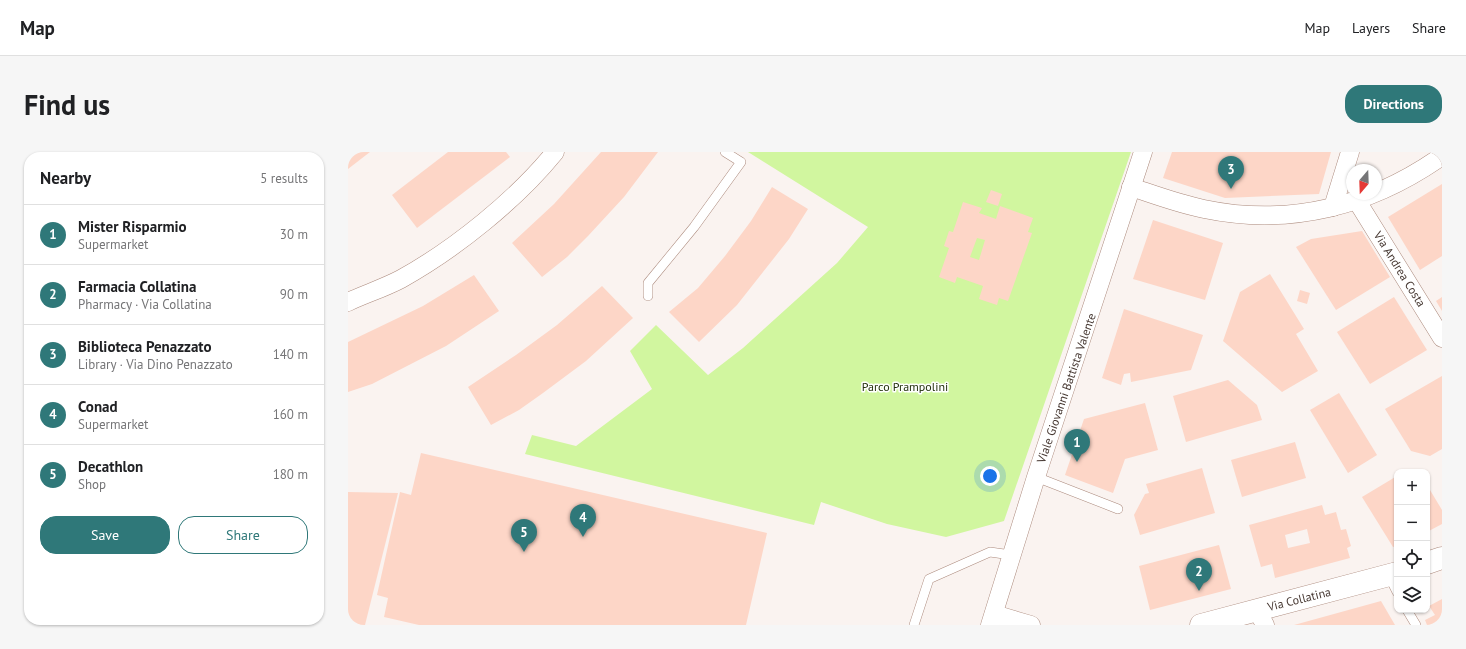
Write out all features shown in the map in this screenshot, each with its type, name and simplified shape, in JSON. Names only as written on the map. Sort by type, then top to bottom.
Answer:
[{"type":"street","points":[[348,302],[400,279],[454,245],[498,210],[555,152]]},
{"type":"street","name":"Viale Giovanni Battista Valente","points":[[992,620],[1036,477],[1143,152]]},
{"type":"street","points":[[1333,207],[1350,152]]},
{"type":"street","points":[[1131,187],[1190,205],[1235,214],[1293,214],[1357,201],[1396,185],[1442,156]]},
{"type":"street","name":"Via Andrea Costa","points":[[1357,201],[1442,338]]},
{"type":"street","points":[[1430,562],[1442,558]]},
{"type":"street","name":"Via Collatina","points":[[1201,625],[1254,618],[1394,580]]},
{"type":"street","points":[[992,620],[1031,625]]},
{"type":"lane","points":[[648,296],[648,283],[694,227],[742,162],[725,152]]},
{"type":"lane","points":[[1036,477],[1118,509]]},
{"type":"lane","points":[[914,625],[929,578],[990,552],[1011,555]]},
{"type":"lane","points":[[1409,613],[1416,625]]},
{"type":"green space","name":"Parco Prampolini","points":[[748,152],[1131,152],[1004,521],[946,537],[887,524],[821,502],[814,525],[525,454],[532,435],[576,446],[652,389],[630,351],[656,325],[708,375],[743,348],[837,263],[868,227]]},
{"type":"building","points":[[348,152],[370,152],[348,169]]},
{"type":"building","points":[[448,152],[506,152],[510,157],[417,228],[392,195]]},
{"type":"building","points":[[601,152],[658,152],[624,197],[588,236],[567,257],[542,277],[512,243],[554,204]]},
{"type":"building","points":[[1172,152],[1331,152],[1319,194],[1225,198],[1163,178]]},
{"type":"building","points":[[1442,184],[1442,256],[1420,270],[1388,217]]},
{"type":"building","points":[[772,187],[808,209],[789,239],[737,305],[699,342],[669,312],[698,288],[725,256],[751,221]]},
{"type":"building","points":[[991,190],[1002,194],[998,206],[986,202]]},
{"type":"building","points":[[963,202],[982,208],[979,213],[996,219],[1000,206],[1033,218],[1028,232],[1032,233],[1008,301],[999,298],[997,305],[979,299],[983,286],[957,277],[955,283],[939,277],[949,248],[944,246],[949,231],[953,232]],"holes":[[[977,238],[985,240],[979,260],[970,257]]]},
{"type":"building","points":[[1153,220],[1223,243],[1205,300],[1133,279]]},
{"type":"building","points":[[1362,231],[1390,277],[1336,310],[1296,247],[1311,239]]},
{"type":"building","points":[[1270,274],[1304,329],[1296,334],[1318,371],[1282,392],[1223,341],[1240,292]]},
{"type":"building","points":[[474,275],[499,311],[446,346],[372,384],[348,392],[348,342],[423,306]]},
{"type":"building","points":[[602,286],[633,318],[586,361],[519,410],[491,425],[468,387],[557,325]]},
{"type":"building","points":[[1300,290],[1310,293],[1307,304],[1297,301]]},
{"type":"building","points":[[1394,297],[1427,350],[1370,384],[1337,332]]},
{"type":"building","points":[[1442,297],[1442,311],[1436,301]]},
{"type":"building","points":[[1124,309],[1203,335],[1191,370],[1131,382],[1130,373],[1124,374],[1121,385],[1102,378]]},
{"type":"building","points":[[1442,376],[1442,449],[1430,456],[1411,451],[1385,409]]},
{"type":"building","points":[[1228,380],[1257,405],[1262,420],[1186,442],[1173,396]]},
{"type":"building","points":[[1339,393],[1377,455],[1348,473],[1310,410]]},
{"type":"building","points":[[1145,403],[1158,450],[1125,459],[1113,493],[1065,475],[1084,419]]},
{"type":"building","points":[[1295,442],[1306,478],[1242,497],[1231,460]]},
{"type":"building","points":[[421,453],[767,533],[746,625],[419,625],[384,617],[388,598],[377,595],[400,492],[411,495]]},
{"type":"building","points":[[1202,468],[1215,513],[1140,535],[1134,515],[1145,494],[1149,493],[1146,484]]},
{"type":"building","points":[[1394,478],[1394,547],[1393,547],[1362,497]]},
{"type":"building","points":[[1430,490],[1442,510],[1442,524],[1430,530]]},
{"type":"building","points":[[348,492],[398,493],[365,625],[348,625]]},
{"type":"building","points":[[1322,505],[1325,515],[1336,512],[1341,530],[1346,529],[1351,546],[1347,548],[1350,558],[1275,578],[1272,564],[1261,567],[1249,525]],"holes":[[[1307,529],[1310,543],[1288,548],[1285,535]]]},
{"type":"building","points":[[1219,545],[1231,589],[1150,610],[1139,566]]},
{"type":"building","points":[[1442,599],[1442,625],[1427,625],[1425,620],[1435,615],[1430,605]]},
{"type":"building","points":[[1381,601],[1395,625],[1294,625]]},
{"type":"place","name":"Biblioteca Penazzato","points":[[1231,189]]},
{"type":"place","name":"Mister Risparmio","points":[[1077,462]]},
{"type":"place","name":"Conad","points":[[583,537]]},
{"type":"place","name":"Decathlon","points":[[524,552]]},
{"type":"place","name":"Farmacia Collatina","points":[[1199,591]]}]
